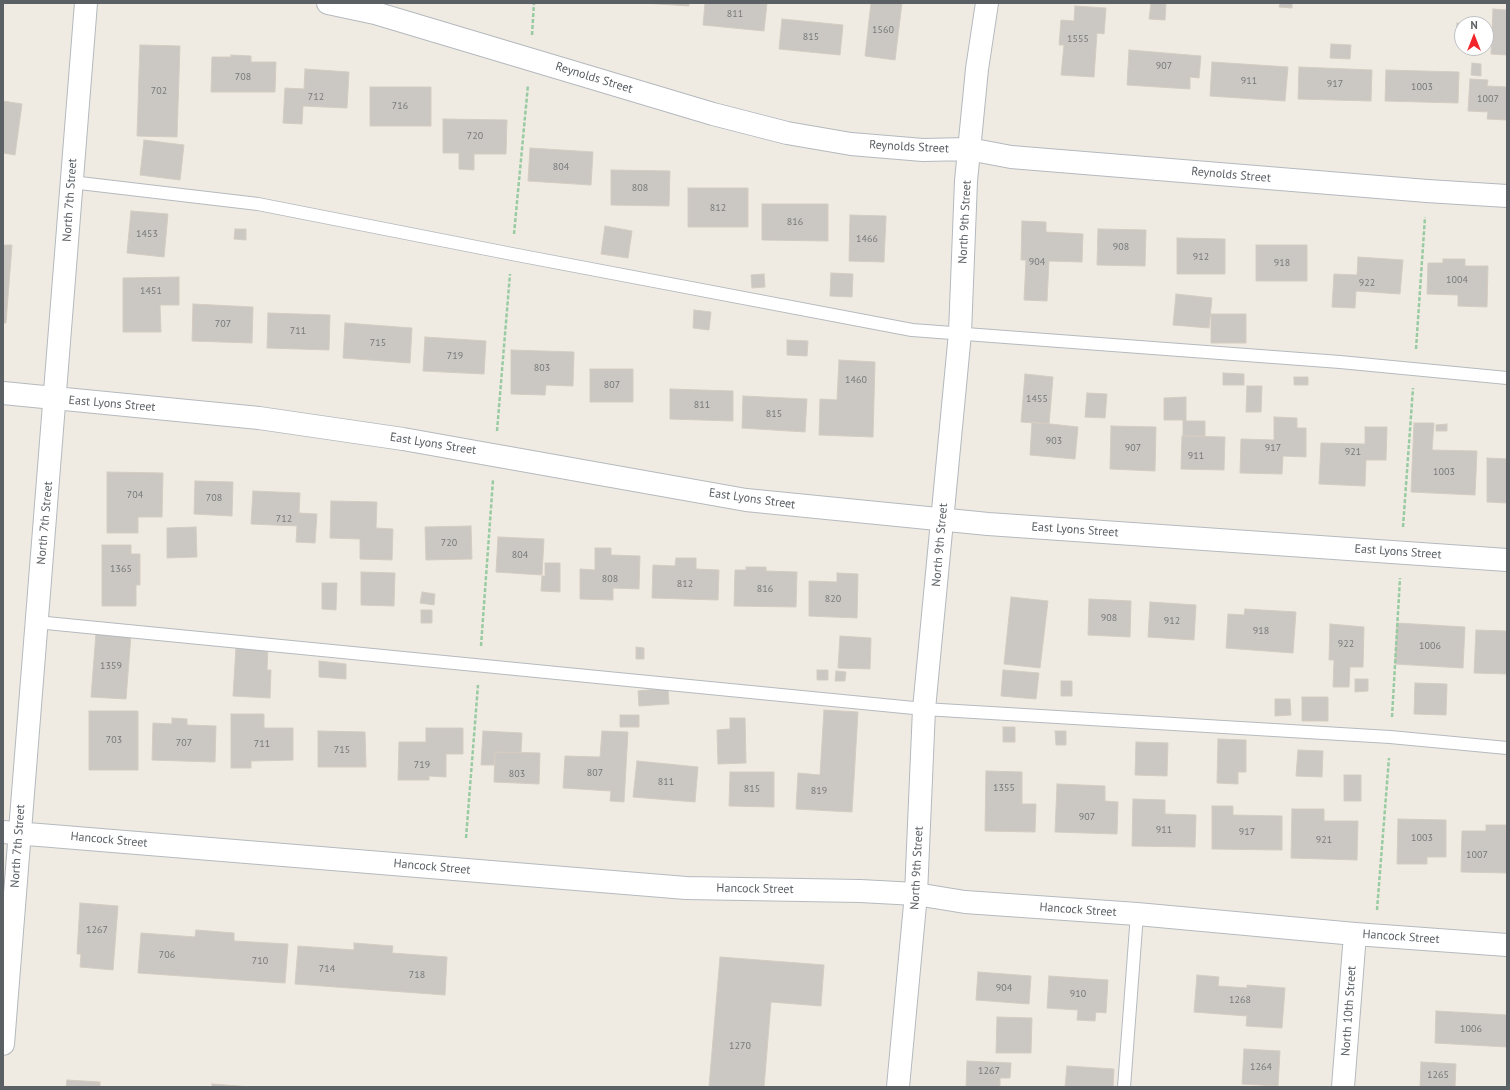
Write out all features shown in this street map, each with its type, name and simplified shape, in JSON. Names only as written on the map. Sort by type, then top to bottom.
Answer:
[{"type":"street","name":"North 7th Street","points":[[3,1044],[11,832],[36,622],[56,398],[71,182],[86,3]]},
{"type":"street","name":"Reynolds Street","points":[[328,3],[376,12],[713,114],[788,133],[851,144],[911,149],[969,149],[1011,157],[1427,191],[1507,196]]},
{"type":"street","name":"North 9th Street","points":[[898,1087],[916,894],[924,709],[960,334],[969,149],[977,69],[987,3]]},
{"type":"street","name":"East Lyons Street","points":[[3,393],[259,418],[403,439],[746,500],[942,518],[988,524],[1507,560]]},
{"type":"street","name":"Hancock Street","points":[[11,832],[686,888],[860,891],[916,894],[965,902],[1136,914],[1507,946]]},
{"type":"street","name":"North 10th Street","points":[[1343,1087],[1354,934]]},
{"type":"lane","points":[[71,182],[258,204],[912,330],[1340,362],[1507,378]]},
{"type":"lane","points":[[36,622],[480,667],[924,709],[1390,738],[1507,748]]},
{"type":"lane","points":[[1124,1087],[1136,914]]},
{"type":"path","points":[[466,838],[495,455],[512,254],[531,59],[534,3]]},
{"type":"building","points":[[643,3],[689,3],[689,6]]},
{"type":"building","points":[[705,3],[767,3],[764,31],[703,25]]},
{"type":"building","points":[[871,3],[902,3],[895,60],[865,56]]},
{"type":"building","points":[[1151,3],[1166,3],[1165,20],[1149,19]]},
{"type":"building","points":[[1280,3],[1292,3],[1292,8],[1279,7]]},
{"type":"building","points":[[1075,6],[1106,8],[1104,34],[1097,33],[1094,77],[1061,75],[1064,45],[1059,45],[1061,20],[1074,21]]},
{"type":"building","points":[[1493,9],[1507,10],[1507,55],[1494,54],[1494,16],[1493,16]]},
{"type":"building","points":[[782,19],[843,25],[840,55],[779,49]]},
{"type":"building","points":[[1331,44],[1351,45],[1350,59],[1330,58]]},
{"type":"building","points":[[140,45],[180,46],[177,137],[137,136]]},
{"type":"building","points":[[1129,50],[1201,56],[1199,78],[1190,77],[1190,89],[1127,85]]},
{"type":"building","points":[[231,55],[251,56],[251,62],[276,62],[275,92],[211,92],[212,57],[231,57]]},
{"type":"building","points":[[1212,62],[1288,67],[1285,101],[1210,96]]},
{"type":"building","points":[[1472,63],[1481,64],[1481,76],[1471,75]]},
{"type":"building","points":[[1299,67],[1372,70],[1371,101],[1298,99]]},
{"type":"building","points":[[305,69],[349,72],[347,108],[303,106],[302,124],[283,123],[285,88],[304,89]]},
{"type":"building","points":[[1386,70],[1459,72],[1458,103],[1385,101]]},
{"type":"building","points":[[1470,79],[1488,80],[1487,86],[1507,87],[1507,120],[1487,119],[1488,112],[1468,111]]},
{"type":"building","points":[[370,87],[431,87],[431,126],[370,126]]},
{"type":"building","points":[[3,101],[22,104],[15,155],[3,153]]},
{"type":"building","points":[[443,119],[507,120],[506,154],[474,154],[474,170],[459,169],[459,153],[443,153]]},
{"type":"building","points":[[144,140],[184,145],[180,180],[140,175]]},
{"type":"building","points":[[530,148],[593,152],[591,185],[528,181]]},
{"type":"building","points":[[611,170],[670,171],[669,206],[611,205]]},
{"type":"building","points":[[688,188],[748,188],[748,227],[688,227]]},
{"type":"building","points":[[762,204],[828,204],[828,241],[762,240]]},
{"type":"building","points":[[131,211],[168,214],[164,257],[127,253]]},
{"type":"building","points":[[850,215],[886,216],[884,262],[849,261]]},
{"type":"building","points":[[1022,221],[1046,222],[1046,232],[1083,234],[1082,262],[1049,261],[1047,301],[1024,300],[1026,260],[1021,260]]},
{"type":"building","points":[[605,226],[632,231],[628,258],[601,254]]},
{"type":"building","points":[[235,229],[246,229],[246,240],[234,239]]},
{"type":"building","points":[[1098,229],[1146,230],[1145,266],[1097,265]]},
{"type":"building","points":[[1177,238],[1225,239],[1225,274],[1177,274]]},
{"type":"building","points":[[3,245],[12,245],[6,323],[3,323]]},
{"type":"building","points":[[1256,245],[1307,245],[1307,281],[1256,281]]},
{"type":"building","points":[[1358,257],[1403,260],[1400,294],[1356,291],[1355,308],[1332,307],[1334,274],[1357,275]]},
{"type":"building","points":[[1443,259],[1465,259],[1465,266],[1488,266],[1487,307],[1458,306],[1458,295],[1427,294],[1428,263],[1443,263]]},
{"type":"building","points":[[831,273],[853,274],[852,297],[830,296]]},
{"type":"building","points":[[764,274],[765,287],[752,288],[751,275]]},
{"type":"building","points":[[179,277],[179,305],[160,305],[161,332],[123,332],[123,278]]},
{"type":"building","points":[[1176,294],[1212,298],[1209,328],[1173,325]]},
{"type":"building","points":[[193,304],[253,307],[252,343],[192,341]]},
{"type":"building","points":[[694,310],[711,312],[709,330],[693,328]]},
{"type":"building","points":[[268,313],[330,315],[329,350],[267,348]]},
{"type":"building","points":[[1211,314],[1246,314],[1246,343],[1211,343]]},
{"type":"building","points":[[345,323],[412,328],[410,363],[343,358]]},
{"type":"building","points":[[425,337],[486,341],[484,374],[423,371]]},
{"type":"building","points":[[787,340],[808,341],[807,356],[787,355]]},
{"type":"building","points":[[511,350],[574,352],[573,386],[546,385],[545,395],[511,394]]},
{"type":"building","points":[[839,360],[875,362],[873,437],[819,435],[820,399],[837,400]]},
{"type":"building","points":[[590,369],[633,369],[633,402],[590,402]]},
{"type":"building","points":[[1223,373],[1244,374],[1244,385],[1223,385]]},
{"type":"building","points":[[1025,374],[1053,377],[1049,424],[1021,422]]},
{"type":"building","points":[[1294,377],[1308,377],[1308,385],[1294,385]]},
{"type":"building","points":[[1247,386],[1262,386],[1261,412],[1246,412]]},
{"type":"building","points":[[670,389],[733,391],[733,421],[670,419]]},
{"type":"building","points":[[1087,393],[1107,394],[1105,418],[1085,417]]},
{"type":"building","points":[[743,396],[807,399],[805,432],[742,428]]},
{"type":"building","points":[[1186,397],[1186,421],[1205,421],[1205,436],[1183,436],[1183,420],[1164,420],[1164,398]]},
{"type":"building","points":[[1274,417],[1297,418],[1297,428],[1306,428],[1306,457],[1283,456],[1282,474],[1240,473],[1241,439],[1274,440]]},
{"type":"building","points":[[1032,422],[1078,427],[1075,459],[1030,455]]},
{"type":"building","points":[[1414,423],[1434,423],[1432,450],[1477,451],[1475,495],[1411,492]]},
{"type":"building","points":[[1447,424],[1447,431],[1436,431],[1436,425]]},
{"type":"building","points":[[1111,426],[1156,427],[1155,471],[1110,469]]},
{"type":"building","points":[[1365,427],[1387,427],[1386,460],[1366,460],[1365,486],[1319,484],[1321,443],[1365,444]]},
{"type":"building","points":[[1182,436],[1225,437],[1224,470],[1181,469]]},
{"type":"building","points":[[1487,458],[1507,459],[1507,503],[1487,502]]},
{"type":"building","points":[[107,472],[163,473],[162,517],[138,517],[138,533],[107,533]]},
{"type":"building","points":[[195,481],[233,482],[232,516],[194,514]]},
{"type":"building","points":[[253,491],[300,493],[299,513],[317,514],[315,543],[296,542],[297,526],[251,524]]},
{"type":"building","points":[[331,501],[377,502],[376,528],[393,529],[392,560],[360,559],[360,539],[330,538]]},
{"type":"building","points":[[471,526],[472,559],[426,560],[425,527]]},
{"type":"building","points":[[196,527],[197,557],[167,558],[167,528]]},
{"type":"building","points":[[498,537],[544,539],[542,575],[496,572]]},
{"type":"building","points":[[102,545],[131,545],[131,554],[140,554],[140,585],[136,585],[136,606],[102,606]]},
{"type":"building","points":[[595,548],[611,548],[611,555],[640,556],[639,589],[613,588],[613,600],[580,599],[580,569],[595,570]]},
{"type":"building","points":[[676,558],[696,558],[696,569],[719,570],[718,600],[652,598],[653,565],[675,566]]},
{"type":"building","points":[[545,563],[560,563],[560,592],[541,591],[542,576],[545,576]]},
{"type":"building","points":[[746,567],[766,567],[766,571],[797,572],[796,607],[734,606],[735,570],[746,570]]},
{"type":"building","points":[[361,572],[395,573],[394,606],[361,605]]},
{"type":"building","points":[[837,573],[858,574],[857,618],[809,616],[809,581],[837,582]]},
{"type":"building","points":[[322,583],[337,583],[336,610],[322,609]]},
{"type":"building","points":[[422,592],[435,594],[434,605],[420,603]]},
{"type":"building","points":[[1011,597],[1048,601],[1040,668],[1004,664]]},
{"type":"building","points":[[1089,599],[1131,601],[1130,637],[1088,635]]},
{"type":"building","points":[[1150,602],[1196,605],[1194,640],[1148,637]]},
{"type":"building","points":[[1245,609],[1296,612],[1293,653],[1226,648],[1228,614],[1244,615]]},
{"type":"building","points":[[421,610],[432,610],[432,623],[421,623]]},
{"type":"building","points":[[1397,623],[1465,627],[1463,668],[1395,664]]},
{"type":"building","points":[[1330,624],[1364,627],[1363,667],[1350,667],[1349,687],[1333,687],[1334,660],[1329,660]]},
{"type":"building","points":[[1476,630],[1507,631],[1507,674],[1474,673]]},
{"type":"building","points":[[96,633],[131,635],[126,699],[91,697]]},
{"type":"building","points":[[840,636],[871,638],[870,669],[838,668]]},
{"type":"building","points":[[236,647],[268,648],[267,670],[271,670],[270,698],[233,696]]},
{"type":"building","points":[[636,647],[644,648],[644,659],[636,659]]},
{"type":"building","points":[[319,661],[346,664],[346,679],[319,677]]},
{"type":"building","points":[[817,670],[828,670],[828,680],[817,680]]},
{"type":"building","points":[[1003,670],[1039,673],[1036,699],[1001,696]]},
{"type":"building","points":[[836,671],[846,672],[845,681],[835,681]]},
{"type":"building","points":[[1355,679],[1368,679],[1368,691],[1355,692]]},
{"type":"building","points":[[1061,681],[1072,681],[1072,696],[1061,696]]},
{"type":"building","points":[[1415,683],[1447,684],[1446,715],[1414,714]]},
{"type":"building","points":[[668,688],[669,704],[639,706],[638,691]]},
{"type":"building","points":[[1302,697],[1328,697],[1328,721],[1302,721]]},
{"type":"building","points":[[1275,699],[1290,699],[1291,715],[1275,716]]},
{"type":"building","points":[[824,710],[858,712],[852,812],[796,809],[798,773],[820,775]]},
{"type":"building","points":[[89,711],[138,711],[138,770],[89,770]]},
{"type":"building","points":[[231,714],[264,714],[264,728],[293,728],[293,760],[251,761],[251,768],[231,768]]},
{"type":"building","points":[[620,715],[639,715],[639,727],[620,727]]},
{"type":"building","points":[[172,718],[187,719],[187,725],[216,726],[215,762],[152,760],[153,723],[172,724]]},
{"type":"building","points":[[730,718],[745,718],[746,763],[718,764],[717,730],[730,729]]},
{"type":"building","points":[[1003,727],[1015,727],[1015,742],[1003,742]]},
{"type":"building","points":[[426,728],[463,728],[463,754],[446,754],[446,777],[429,776],[429,780],[398,780],[399,742],[426,742]]},
{"type":"building","points":[[318,731],[365,732],[366,767],[318,767]]},
{"type":"building","points":[[483,731],[522,733],[521,753],[495,752],[495,765],[481,765]]},
{"type":"building","points":[[602,731],[628,732],[624,802],[610,801],[611,791],[563,788],[565,756],[600,757]]},
{"type":"building","points":[[1055,731],[1066,731],[1066,745],[1056,745]]},
{"type":"building","points":[[1218,739],[1246,740],[1246,772],[1238,772],[1238,784],[1217,783]]},
{"type":"building","points":[[1136,742],[1168,743],[1167,776],[1135,775]]},
{"type":"building","points":[[1298,750],[1323,751],[1322,777],[1296,776]]},
{"type":"building","points":[[495,752],[540,753],[539,784],[494,782]]},
{"type":"building","points":[[637,761],[698,767],[695,802],[633,797]]},
{"type":"building","points":[[986,771],[1022,772],[1022,804],[1036,804],[1035,832],[985,831]]},
{"type":"building","points":[[730,772],[774,772],[774,807],[729,806]]},
{"type":"building","points":[[1344,775],[1361,775],[1361,801],[1344,801]]},
{"type":"building","points":[[1057,784],[1105,786],[1105,801],[1118,802],[1117,834],[1055,832]]},
{"type":"building","points":[[1133,799],[1165,800],[1165,814],[1196,815],[1195,847],[1132,846]]},
{"type":"building","points":[[1212,806],[1233,806],[1233,815],[1282,816],[1282,850],[1212,849]]},
{"type":"building","points":[[1292,809],[1324,809],[1324,821],[1358,821],[1357,860],[1291,858]]},
{"type":"building","points":[[1398,819],[1446,820],[1446,857],[1427,857],[1427,864],[1397,864]]},
{"type":"building","points":[[1486,825],[1506,825],[1507,873],[1461,872],[1462,831],[1486,831]]},
{"type":"building","points":[[80,903],[118,906],[113,970],[80,967],[81,954],[77,954]]},
{"type":"building","points":[[196,930],[234,933],[234,941],[288,944],[285,983],[138,973],[141,933],[195,937]]},
{"type":"building","points":[[354,943],[393,946],[392,953],[447,957],[445,995],[295,984],[298,946],[354,950]]},
{"type":"building","points":[[720,957],[824,965],[821,1006],[771,1002],[764,1087],[709,1087]]},
{"type":"building","points":[[978,972],[1031,976],[1029,1004],[976,1000]]},
{"type":"building","points":[[1197,975],[1219,977],[1218,986],[1247,988],[1247,985],[1285,988],[1282,1028],[1246,1026],[1247,1016],[1194,1012]]},
{"type":"building","points":[[1049,976],[1108,980],[1106,1013],[1096,1012],[1095,1021],[1077,1020],[1078,1010],[1047,1008]]},
{"type":"building","points":[[1436,1011],[1507,1015],[1507,1047],[1435,1043]]},
{"type":"building","points":[[997,1017],[1032,1018],[1031,1053],[996,1053]]},
{"type":"building","points":[[1244,1049],[1280,1051],[1278,1086],[1242,1084]]},
{"type":"building","points":[[967,1061],[1011,1063],[1010,1078],[1000,1078],[1000,1087],[966,1087]]},
{"type":"building","points":[[1421,1062],[1456,1064],[1455,1087],[1420,1087]]},
{"type":"building","points":[[1067,1066],[1114,1069],[1113,1087],[1065,1087]]},
{"type":"building","points":[[67,1080],[100,1082],[100,1087],[66,1087]]},
{"type":"building","points":[[212,1084],[251,1087],[212,1087]]}]
